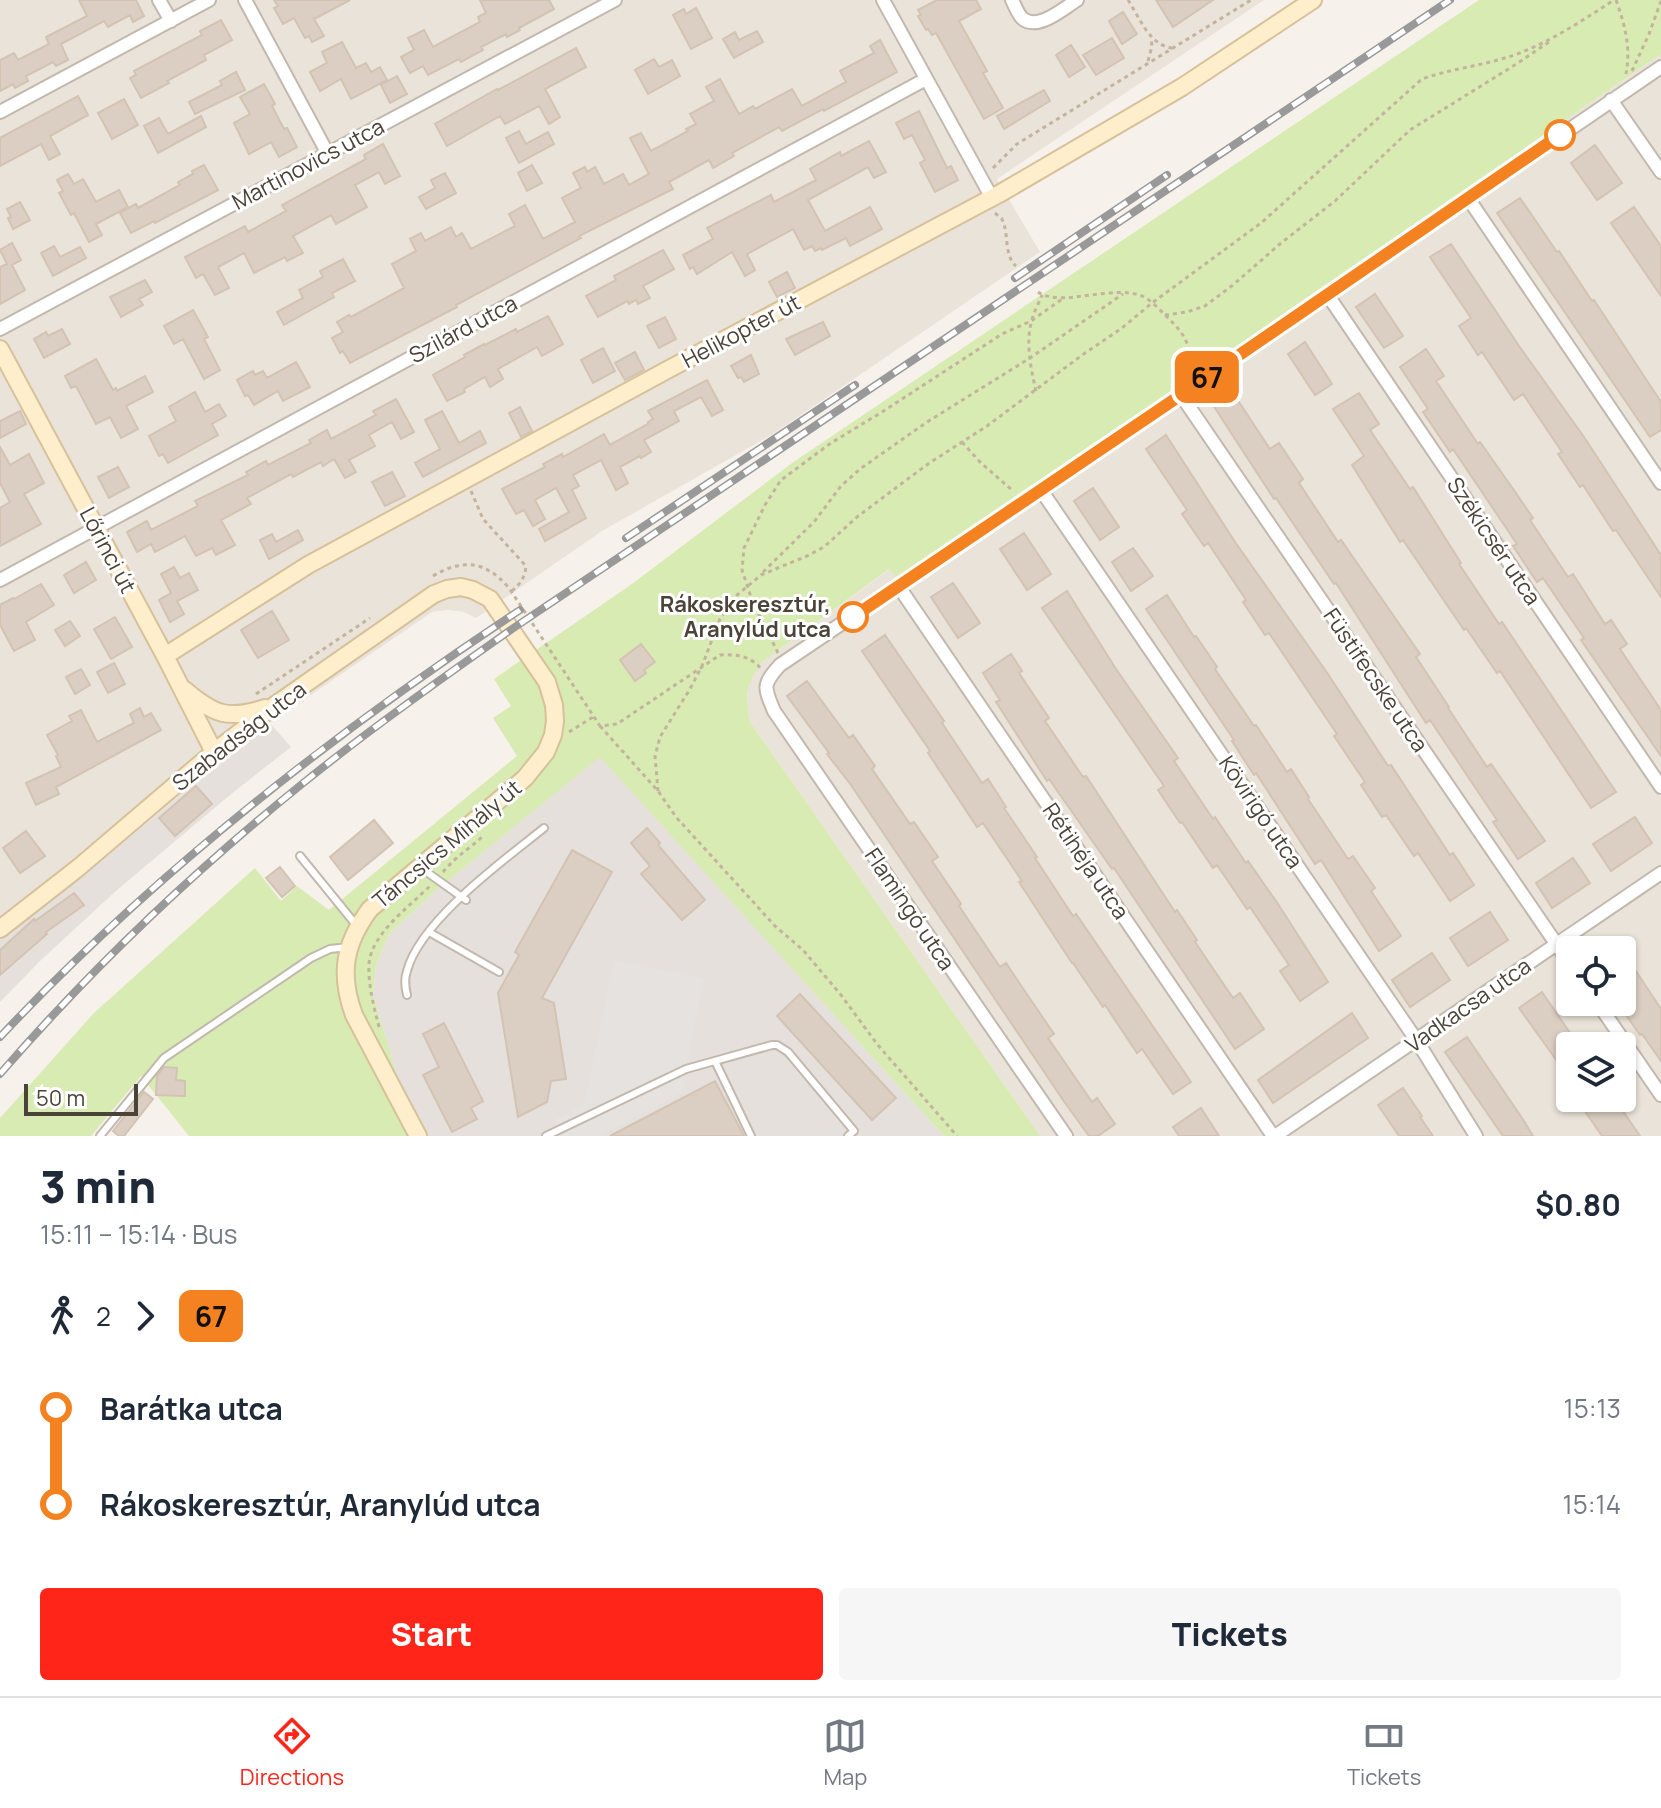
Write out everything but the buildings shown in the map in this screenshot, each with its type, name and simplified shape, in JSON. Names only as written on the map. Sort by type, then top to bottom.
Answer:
[{"type":"street","points":[[159,0],[171,21]]},
{"type":"street","points":[[0,112],[209,0]]},
{"type":"street","points":[[245,0],[328,154]]},
{"type":"street","name":"Martinovics utca","points":[[0,329],[615,0]]},
{"type":"street","points":[[883,0],[981,179],[990,205]]},
{"type":"street","points":[[1012,0],[1021,17],[1029,23],[1041,22],[1077,0]]},
{"type":"street","name":"Helikopter út","points":[[165,656],[308,565],[669,369],[990,205],[1182,87],[1313,0]]},
{"type":"street","points":[[769,678],[784,663],[1661,67]]},
{"type":"street","name":"Szilárd utca","points":[[0,580],[926,79]]},
{"type":"street","points":[[1617,96],[1661,172]]},
{"type":"street","points":[[1468,198],[1661,483]]},
{"type":"street","name":"Székicsér utca","points":[[1327,294],[1661,787]]},
{"type":"street","name":"Lőrinci út","points":[[0,349],[214,752]]},
{"type":"street","name":"Füstifecske utca","points":[[1187,392],[1556,944]]},
{"type":"street","name":"Kövirigó utca","points":[[1041,490],[1417,1041],[1476,1136]]},
{"type":"street","name":"Rétihéja utca","points":[[899,587],[1274,1136]]},
{"type":"street","name":"Szabadság utca","points":[[0,929],[78,868],[214,752],[275,705],[434,594],[467,588],[495,603],[547,682],[554,705],[553,735]]},
{"type":"street","name":"Flamingó utca","points":[[769,678],[766,691],[774,711],[1066,1136]]},
{"type":"street","points":[[181,687],[198,701],[224,715],[249,713],[275,705]]},
{"type":"street","name":"Táncsics Mihály út","points":[[418,1136],[354,1015],[345,979],[349,947],[357,926],[378,900],[525,778],[546,752],[553,735]]},
{"type":"street","name":"Vadkacsa utca","points":[[1568,936],[1661,873]]},
{"type":"street","name":"Vadkacsa utca","points":[[1274,1136],[1556,944]]},
{"type":"street","points":[[1607,1016],[1661,1095]]},
{"type":"lane","points":[[407,995],[407,968],[429,932],[463,898],[544,828]]},
{"type":"lane","points":[[300,856],[357,926]]},
{"type":"lane","points":[[418,866],[463,898]]},
{"type":"lane","points":[[429,932],[499,972]]},
{"type":"lane","points":[[100,1136],[164,1058],[311,958],[330,949],[349,947]]},
{"type":"lane","points":[[546,1136],[686,1069],[772,1045],[784,1048],[854,1131],[848,1136]]},
{"type":"lane","points":[[715,1061],[751,1136]]},
{"type":"path","points":[[1128,0],[1151,38],[1162,46],[1174,48]]},
{"type":"path","points":[[981,179],[1017,144],[1251,0]]},
{"type":"path","points":[[761,575],[824,547],[869,508],[928,464],[1122,328],[1261,223],[1422,79],[1447,70],[1506,58],[1536,47],[1615,0],[1628,39],[1628,63],[1617,96]]},
{"type":"path","points":[[1617,96],[1649,34],[1661,1]]},
{"type":"path","points":[[1165,315],[1205,306],[1335,201],[1410,130],[1562,32]]},
{"type":"path","points":[[1147,64],[1151,54],[1151,38]]},
{"type":"path","points":[[990,205],[1002,219],[1010,258],[1016,266]]},
{"type":"path","points":[[1036,391],[1030,358],[1031,321],[1040,294],[1049,298],[1102,293],[1139,295],[1177,326],[1188,342],[1193,370],[1187,392]]},
{"type":"path","points":[[658,791],[655,756],[660,737],[702,666],[720,619],[737,595],[805,532],[841,486],[860,469],[1123,294]]},
{"type":"path","points":[[784,663],[768,635],[742,570],[744,548],[781,480],[831,443],[1065,297]]},
{"type":"path","points":[[962,442],[997,479],[1025,501]]},
{"type":"path","points":[[470,487],[483,519],[526,566],[522,582],[511,592]]},
{"type":"path","points":[[496,575],[511,592],[600,726],[658,791],[676,817],[775,926],[803,950],[877,1044],[957,1136]]},
{"type":"path","points":[[600,726],[617,724],[720,655],[730,654],[755,661],[769,678]]},
{"type":"path","points":[[553,735],[565,734],[593,717]]},
{"type":"shaded area","points":[[0,0],[1264,0],[997,179],[1040,252],[773,434],[602,531],[476,618],[464,612],[432,612],[270,723],[0,939]]},
{"type":"shaded area","points":[[1661,54],[1661,1136],[1040,1136],[750,722],[748,683],[762,662],[890,569],[898,579]]},
{"type":"shaded area","points":[[270,723],[291,747],[117,890],[0,1002],[0,939]]},
{"type":"shaded area","points":[[600,756],[944,1136],[426,1136],[403,1095],[373,995],[376,965],[389,934],[434,892]]},
{"type":"shaded area","points":[[614,960],[704,978],[683,1081],[687,1090],[599,1136],[563,1136],[555,1120],[587,1103]]},
{"type":"green space","points":[[1479,0],[1661,0],[1661,54],[898,579],[889,569],[762,662],[749,684],[750,722],[1040,1136],[944,1136],[600,757],[434,892],[389,934],[376,965],[373,995],[403,1095],[426,1136],[189,1136],[141,1076],[91,1136],[0,1136],[0,1118],[94,1013],[255,868],[281,901],[297,886],[329,910],[517,756],[493,718],[511,706],[494,679],[632,584],[792,463]]},
{"type":"railway","points":[[0,1074],[107,959],[183,886],[262,817],[380,724],[512,629],[1450,0]]},
{"type":"railway","points":[[1015,278],[1167,175]]},
{"type":"railway","points":[[626,538],[855,385]]},
{"type":"railway","points":[[0,1037],[120,919],[247,808],[381,706],[520,610]]},
{"type":"bus line","name":"67","points":[[853,617],[1560,135]]},
{"type":"place","name":"Rákoskeresztúr, Aranylúd utca","points":[[853,617]]}]
